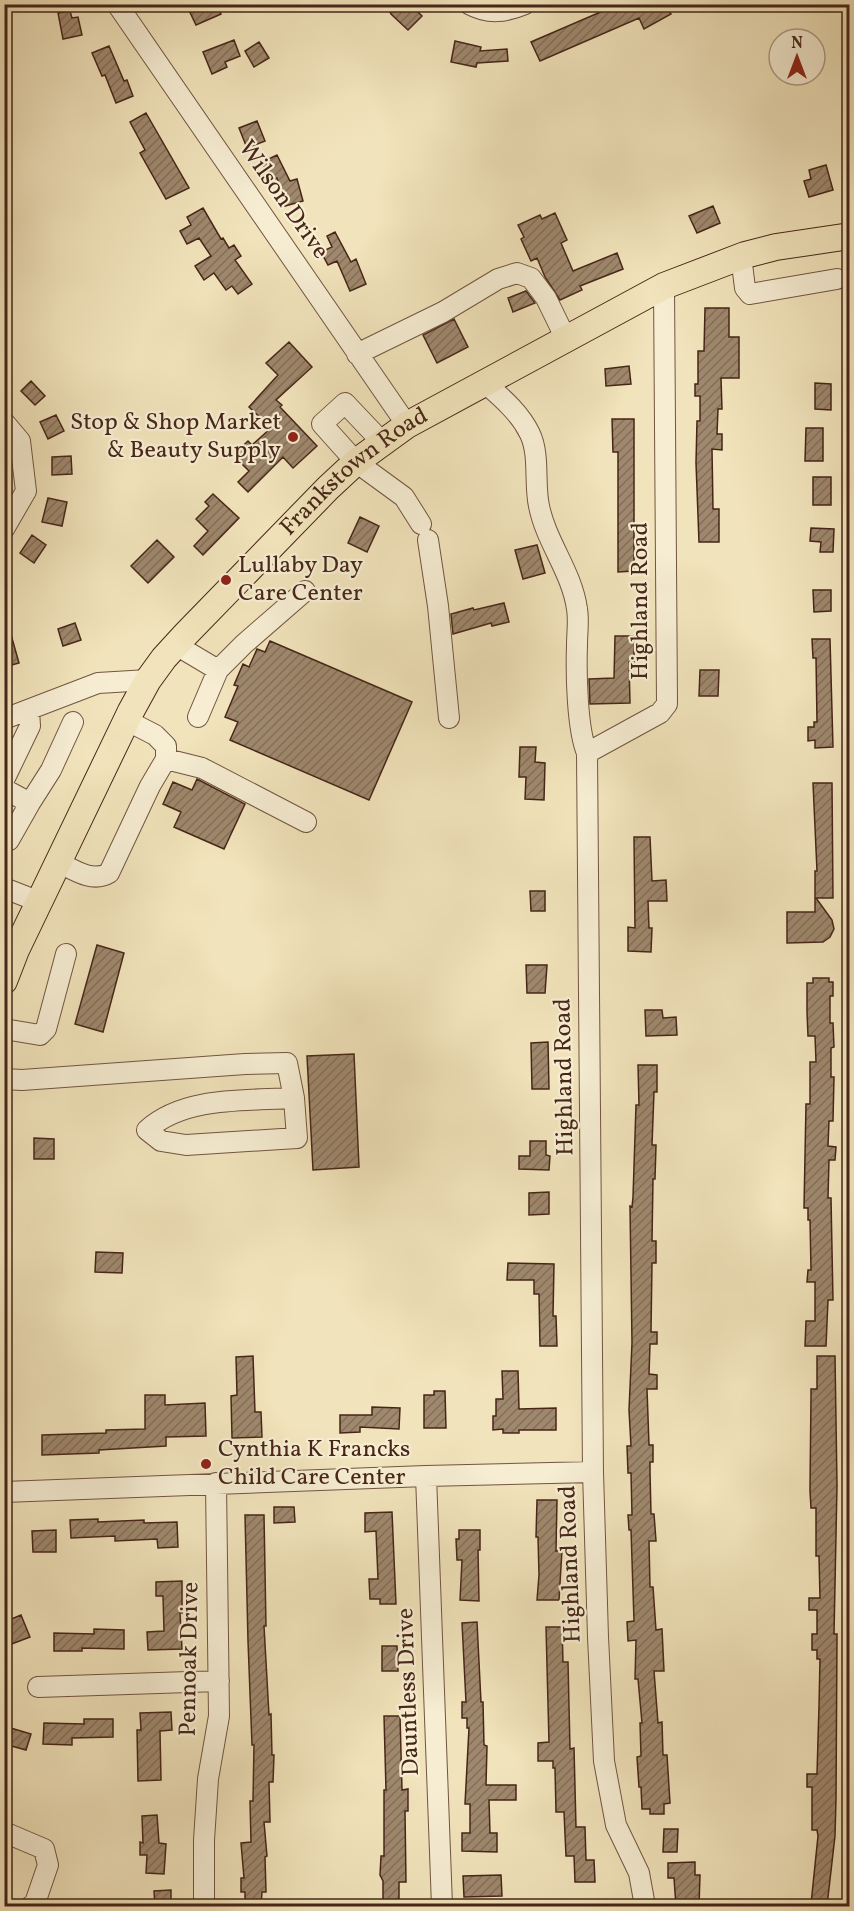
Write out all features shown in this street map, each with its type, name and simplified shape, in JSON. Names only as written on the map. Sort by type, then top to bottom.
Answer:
[{"type":"main road","name":"Frankstown Road","points":[[4,981],[16,950],[58,862],[126,720],[148,680],[176,645],[312,504],[356,462],[407,425],[664,286],[741,256],[776,247],[849,236]]},
{"type":"street","name":"Wilson Drive","points":[[117,4],[407,425]]},
{"type":"street","points":[[469,4],[475,8],[504,13],[525,4]]},
{"type":"street","points":[[741,256],[745,288],[750,294],[837,279]]},
{"type":"street","points":[[357,354],[443,312],[498,279],[517,273],[531,278],[546,298],[566,339]]},
{"type":"street","name":"Highland Road","points":[[645,1906],[639,1873],[616,1825],[604,1761],[593,1472],[587,753],[660,713],[667,704],[664,286]]},
{"type":"street","points":[[485,383],[514,410],[531,435],[539,506],[548,536],[569,582],[577,609],[581,739],[587,753]]},
{"type":"street","points":[[382,442],[345,403],[322,424],[356,462],[404,497],[424,532],[438,606],[449,718]]},
{"type":"street","points":[[4,422],[20,441],[26,490],[4,529]]},
{"type":"street","points":[[198,717],[218,670],[305,591]]},
{"type":"street","points":[[176,645],[218,670]]},
{"type":"street","points":[[4,719],[98,683],[148,680]]},
{"type":"street","points":[[4,780],[30,726],[29,710]]},
{"type":"street","points":[[58,862],[89,877],[101,878],[109,873],[150,786],[166,759],[166,746],[155,735],[126,720]]},
{"type":"street","points":[[7,840],[51,770],[73,722]]},
{"type":"street","points":[[166,759],[202,768],[306,822]]},
{"type":"street","points":[[4,789],[30,803]]},
{"type":"street","points":[[4,888],[40,902]]},
{"type":"street","points":[[4,1029],[40,1035],[46,1029],[66,954]]},
{"type":"street","points":[[4,1079],[22,1080],[287,1063],[294,1098],[297,1138],[186,1145],[161,1141],[147,1130],[157,1121],[196,1105],[294,1098]]},
{"type":"street","points":[[4,1492],[216,1483],[593,1472]]},
{"type":"street","name":"Dauntless Drive","points":[[426,1476],[442,1906]]},
{"type":"street","name":"Pennoak Drive","points":[[204,1906],[204,1840],[208,1779],[219,1716],[216,1483]]},
{"type":"street","points":[[38,1687],[219,1681]]},
{"type":"street","points":[[4,1832],[44,1849],[48,1865],[34,1905]]},
{"type":"building","points":[[186,4],[217,4],[221,14],[196,25]]},
{"type":"building","points":[[386,4],[410,4],[422,16],[408,30],[391,14]]},
{"type":"building","points":[[619,4],[665,4],[671,14],[644,29],[639,18],[540,61],[531,42]]},
{"type":"building","points":[[70,11],[72,18],[78,17],[82,35],[63,39],[58,13]]},
{"type":"building","points":[[234,40],[240,56],[225,62],[227,67],[212,74],[203,52]]},
{"type":"building","points":[[455,41],[481,47],[480,51],[507,49],[508,61],[477,63],[476,67],[451,62]]},
{"type":"building","points":[[259,42],[269,58],[254,67],[245,51]]},
{"type":"building","points":[[109,46],[133,96],[116,103],[105,75],[102,76],[92,53]]},
{"type":"building","points":[[146,113],[189,188],[166,199],[140,153],[145,150],[130,122]]},
{"type":"building","points":[[257,121],[265,141],[247,148],[239,128]]},
{"type":"building","points":[[277,155],[290,181],[297,179],[303,201],[285,206],[277,178],[271,181],[262,162]]},
{"type":"building","points":[[826,165],[833,190],[809,197],[804,181],[811,179],[809,170]]},
{"type":"building","points":[[713,206],[720,223],[697,233],[689,216]]},
{"type":"building","points":[[203,208],[221,239],[223,238],[229,248],[234,245],[241,256],[235,260],[252,284],[238,294],[232,286],[226,290],[214,273],[204,280],[195,266],[211,256],[199,238],[187,244],[180,231],[191,225],[187,217]]},
{"type":"building","points":[[555,213],[567,240],[561,243],[573,271],[617,253],[623,269],[580,286],[582,290],[560,300],[545,277],[537,258],[531,261],[521,239],[524,237],[518,225],[540,215],[542,219]]},
{"type":"building","points":[[335,232],[351,262],[356,259],[366,284],[350,291],[337,261],[328,265],[321,252],[332,247],[327,236]]},
{"type":"building","points":[[526,291],[535,303],[513,312],[508,298]]},
{"type":"building","points":[[705,308],[729,308],[729,337],[739,337],[739,378],[721,378],[722,409],[718,409],[717,434],[722,434],[722,450],[712,449],[713,509],[719,509],[719,542],[699,542],[696,463],[700,396],[695,396],[695,384],[698,384],[698,351],[704,351]]},
{"type":"building","points":[[454,319],[468,347],[437,363],[423,335]]},
{"type":"building","points":[[289,342],[312,367],[276,400],[317,446],[293,468],[283,457],[248,492],[238,482],[249,471],[233,455],[248,441],[252,445],[271,428],[249,407],[278,375],[266,363]]},
{"type":"building","points":[[629,366],[631,384],[606,386],[605,369]]},
{"type":"building","points":[[31,381],[45,396],[35,405],[21,391]]},
{"type":"building","points":[[815,383],[831,384],[831,410],[815,409]]},
{"type":"building","points":[[56,415],[64,431],[48,439],[40,422]]},
{"type":"building","points":[[612,419],[634,419],[634,571],[618,572],[618,452],[613,452]]},
{"type":"building","points":[[806,428],[823,428],[823,461],[805,461]]},
{"type":"building","points":[[71,456],[72,474],[52,475],[52,457]]},
{"type":"building","points":[[813,477],[831,477],[831,505],[813,505]]},
{"type":"building","points":[[213,494],[239,518],[203,555],[194,546],[208,531],[196,519],[209,506],[205,502]]},
{"type":"building","points":[[48,498],[67,502],[62,526],[42,522]]},
{"type":"building","points":[[360,517],[379,526],[367,552],[348,543]]},
{"type":"building","points":[[811,528],[834,529],[833,552],[820,552],[821,542],[810,541]]},
{"type":"building","points":[[32,535],[46,545],[34,563],[20,553]]},
{"type":"building","points":[[157,540],[174,557],[148,583],[131,566]]},
{"type":"building","points":[[537,545],[545,573],[523,579],[515,550]]},
{"type":"building","points":[[813,590],[831,590],[831,611],[814,612]]},
{"type":"building","points":[[504,603],[509,622],[492,626],[491,623],[453,634],[451,614]]},
{"type":"building","points":[[75,623],[81,640],[63,646],[58,629]]},
{"type":"building","points":[[4,624],[8,624],[19,663],[4,667]]},
{"type":"building","points":[[615,636],[634,636],[634,662],[629,662],[630,703],[590,704],[589,679],[614,678]]},
{"type":"building","points":[[812,639],[830,639],[833,747],[815,748],[815,740],[808,741],[808,727],[814,727],[814,722],[817,722],[816,658],[813,658]]},
{"type":"building","points":[[270,641],[412,702],[369,800],[230,740],[238,722],[225,717],[238,686],[234,685],[243,664],[249,667],[257,649],[265,652]]},
{"type":"building","points":[[700,670],[719,670],[718,696],[699,696]]},
{"type":"building","points":[[520,747],[536,747],[535,762],[545,763],[544,800],[525,799],[526,777],[519,777]]},
{"type":"building","points":[[197,779],[245,804],[224,849],[174,827],[181,812],[163,804],[173,782],[192,790]]},
{"type":"building","points":[[813,783],[832,783],[833,898],[816,898],[832,920],[834,929],[830,937],[823,942],[787,943],[787,912],[815,912],[815,871],[817,871]]},
{"type":"building","points":[[634,837],[650,837],[652,881],[666,880],[667,901],[648,901],[649,928],[652,928],[651,952],[628,951],[628,927],[635,928]]},
{"type":"building","points":[[530,891],[545,891],[545,911],[531,911]]},
{"type":"building","points":[[97,945],[124,953],[103,1032],[75,1024]]},
{"type":"building","points":[[526,965],[547,965],[545,993],[527,993]]},
{"type":"building","points":[[813,978],[829,978],[829,982],[833,982],[833,996],[830,996],[830,1023],[833,1023],[834,1047],[831,1048],[831,1077],[834,1077],[833,1121],[829,1121],[828,1146],[836,1147],[835,1160],[829,1160],[828,1198],[831,1198],[833,1300],[828,1300],[826,1346],[805,1346],[806,1321],[815,1321],[815,1282],[807,1282],[808,1270],[811,1270],[810,1220],[808,1220],[808,1208],[804,1208],[806,1104],[810,1104],[810,1062],[816,1062],[815,1036],[808,1036],[807,1012],[807,983],[813,983]]},
{"type":"building","points":[[645,1010],[662,1010],[663,1018],[676,1017],[677,1035],[646,1036]]},
{"type":"building","points":[[548,1042],[549,1089],[532,1089],[531,1043]]},
{"type":"building","points":[[354,1054],[359,1167],[313,1170],[307,1056]]},
{"type":"building","points":[[638,1065],[657,1065],[652,1145],[656,1145],[652,1241],[656,1241],[656,1263],[652,1263],[651,1332],[657,1332],[657,1344],[650,1344],[649,1374],[657,1375],[657,1389],[647,1389],[649,1445],[653,1445],[653,1462],[650,1462],[651,1514],[654,1514],[656,1541],[649,1541],[650,1587],[653,1587],[656,1630],[662,1629],[664,1671],[654,1671],[658,1723],[662,1722],[663,1755],[667,1755],[670,1803],[664,1804],[664,1814],[650,1814],[650,1809],[642,1809],[637,1757],[641,1756],[640,1723],[642,1723],[638,1679],[635,1679],[636,1640],[628,1641],[627,1622],[634,1621],[631,1530],[629,1530],[628,1515],[632,1515],[631,1473],[628,1473],[627,1446],[631,1446],[629,1410],[632,1343],[630,1206],[632,1207],[633,1197],[636,1105],[639,1105]]},
{"type":"building","points":[[34,1138],[54,1139],[54,1159],[34,1159]]},
{"type":"building","points":[[530,1141],[546,1141],[546,1155],[550,1156],[549,1170],[519,1169],[519,1156],[530,1156]]},
{"type":"building","points":[[549,1192],[549,1214],[529,1215],[529,1193]]},
{"type":"building","points":[[96,1252],[123,1253],[122,1273],[95,1272]]},
{"type":"building","points":[[508,1263],[554,1264],[553,1316],[556,1316],[557,1346],[540,1346],[539,1294],[534,1294],[534,1280],[507,1280]]},
{"type":"building","points":[[253,1356],[255,1412],[261,1412],[262,1437],[232,1438],[231,1396],[237,1395],[236,1357]]},
{"type":"building","points":[[817,1356],[835,1356],[836,1799],[835,1836],[827,1906],[811,1904],[818,1836],[817,1830],[812,1830],[812,1787],[807,1787],[807,1774],[817,1774],[819,1706],[820,1659],[817,1659],[817,1650],[812,1650],[812,1634],[817,1634],[817,1610],[809,1610],[809,1598],[820,1598],[819,1556],[816,1556],[816,1508],[811,1508],[810,1491],[811,1389],[817,1389]]},
{"type":"building","points":[[502,1371],[518,1371],[519,1409],[556,1408],[556,1430],[519,1430],[519,1433],[503,1433],[503,1429],[493,1430],[496,1399],[503,1399]]},
{"type":"building","points":[[434,1391],[445,1391],[446,1428],[424,1428],[424,1395],[434,1395]]},
{"type":"building","points":[[145,1395],[165,1395],[165,1405],[205,1403],[206,1436],[166,1437],[166,1446],[99,1450],[99,1453],[42,1455],[42,1435],[145,1429]]},
{"type":"building","points":[[372,1407],[400,1408],[399,1429],[360,1427],[360,1432],[340,1433],[340,1415],[372,1415]]},
{"type":"building","points":[[537,1500],[557,1500],[556,1551],[562,1550],[559,1600],[537,1600],[539,1575],[538,1537],[536,1537]]},
{"type":"building","points":[[274,1507],[294,1507],[295,1522],[274,1523]]},
{"type":"building","points":[[392,1512],[396,1604],[380,1604],[380,1599],[370,1599],[369,1579],[378,1579],[376,1531],[365,1532],[365,1513]]},
{"type":"building","points":[[245,1515],[264,1515],[266,1626],[264,1626],[272,1755],[274,1755],[273,1782],[269,1782],[270,1822],[264,1822],[267,1856],[265,1857],[266,1892],[262,1892],[261,1906],[245,1906],[245,1892],[241,1892],[241,1878],[244,1878],[241,1843],[251,1842],[250,1801],[253,1801],[254,1745],[252,1745]]},
{"type":"building","points":[[98,1519],[98,1522],[144,1520],[144,1523],[177,1522],[178,1547],[158,1548],[157,1539],[115,1541],[115,1536],[71,1538],[70,1520]]},
{"type":"building","points":[[56,1530],[56,1552],[33,1552],[32,1531]]},
{"type":"building","points":[[459,1530],[480,1530],[479,1601],[460,1600],[462,1560],[457,1560],[456,1539],[459,1539]]},
{"type":"building","points":[[182,1581],[182,1613],[180,1613],[182,1649],[148,1650],[147,1632],[164,1631],[163,1596],[156,1596],[156,1582]]},
{"type":"building","points":[[21,1615],[30,1637],[4,1647],[4,1622]]},
{"type":"building","points":[[477,1622],[484,1745],[487,1746],[486,1785],[516,1785],[516,1800],[489,1800],[490,1833],[497,1833],[497,1852],[462,1851],[462,1833],[470,1833],[470,1804],[465,1804],[469,1728],[467,1728],[467,1718],[462,1718],[462,1702],[466,1702],[462,1623]]},
{"type":"building","points":[[546,1627],[562,1627],[563,1662],[568,1662],[570,1749],[574,1748],[576,1827],[585,1827],[586,1860],[594,1860],[595,1882],[575,1882],[574,1856],[566,1856],[564,1812],[556,1812],[553,1761],[538,1761],[538,1743],[549,1742]]},
{"type":"building","points":[[94,1629],[124,1630],[124,1649],[82,1648],[82,1651],[54,1651],[54,1633],[94,1634]]},
{"type":"building","points":[[382,1646],[397,1646],[398,1671],[382,1671]]},
{"type":"building","points":[[171,1712],[172,1730],[160,1731],[161,1780],[138,1781],[137,1730],[141,1730],[140,1713]]},
{"type":"building","points":[[384,1716],[400,1716],[402,1790],[408,1789],[408,1811],[405,1811],[406,1882],[399,1882],[399,1906],[383,1906],[383,1881],[380,1875],[381,1856],[384,1856],[384,1790],[386,1790]]},
{"type":"building","points":[[84,1719],[113,1719],[113,1737],[72,1738],[72,1745],[43,1744],[44,1723],[84,1724]]},
{"type":"building","points":[[4,1726],[31,1734],[26,1750],[4,1744]]},
{"type":"building","points":[[157,1815],[159,1843],[166,1844],[164,1874],[146,1873],[147,1855],[140,1855],[140,1842],[143,1843],[142,1816]]},
{"type":"building","points":[[664,1829],[678,1829],[677,1852],[663,1852]]},
{"type":"building","points":[[695,1862],[695,1875],[700,1875],[699,1906],[676,1906],[674,1878],[668,1878],[668,1863]]},
{"type":"building","points":[[501,1875],[502,1896],[464,1897],[463,1876]]},
{"type":"building","points":[[171,1890],[171,1906],[155,1906],[154,1891]]},
{"type":"place","name":"Stop & Shop Market & Beauty Supply","points":[[293,437]]},
{"type":"place","name":"Lullaby Day Care Center","points":[[226,580]]},
{"type":"place","name":"Cynthia K Francks Child Care Center","points":[[206,1464]]}]
